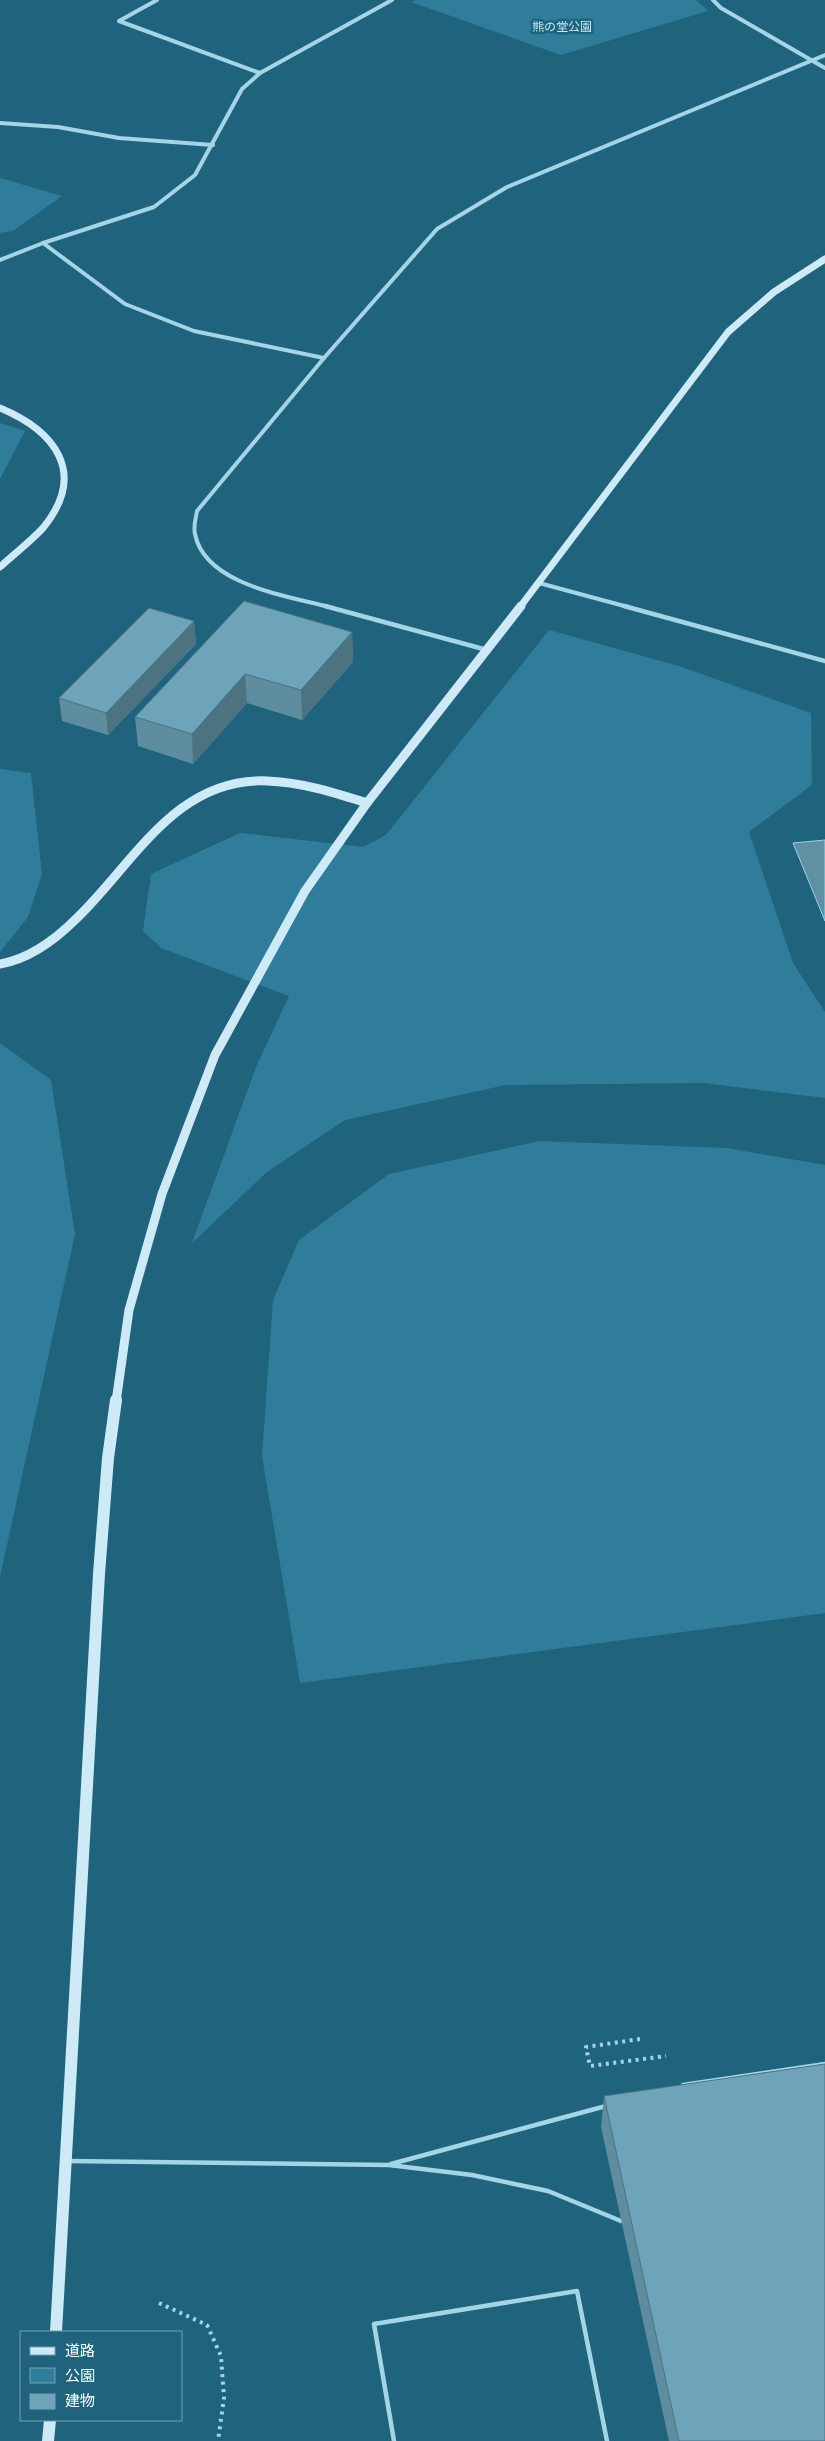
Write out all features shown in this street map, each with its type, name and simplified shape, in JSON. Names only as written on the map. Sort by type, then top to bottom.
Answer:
[{"type":"street","points":[[156,0],[119,21],[260,73]]},
{"type":"street","points":[[0,260],[43,243],[154,208],[195,175],[242,90],[260,73],[392,0]]},
{"type":"street","points":[[713,0],[721,8],[825,68]]},
{"type":"street","points":[[488,650],[243,584],[219,569],[204,555],[194,533],[197,511],[324,358],[437,228],[507,187],[825,55]]},
{"type":"street","points":[[0,124],[58,127],[119,138],[213,145]]},
{"type":"street","points":[[43,243],[125,304],[194,331],[324,358]]},
{"type":"street","points":[[56,2331],[99,1574],[108,1458],[129,1310],[162,1194],[216,1055],[305,891],[367,803],[488,650],[728,332],[762,300],[811,266],[825,259]]},
{"type":"street","points":[[0,408],[19,416],[41,430],[55,447],[64,470],[61,497],[47,522],[0,567]]},
{"type":"street","points":[[539,583],[825,661]]},
{"type":"street","points":[[0,964],[42,948],[76,920],[136,853],[186,804],[208,791],[234,783],[273,781],[314,787],[367,803]]},
{"type":"street","points":[[48,2441],[50,2421]]},
{"type":"lane","points":[[680,2086],[825,2064]]},
{"type":"lane","points":[[388,2165],[614,2104]]},
{"type":"lane","points":[[67,2162],[388,2165],[472,2175],[548,2191],[621,2221]]},
{"type":"lane","points":[[394,2441],[374,2324],[577,2291],[607,2441]]},
{"type":"path","points":[[640,2039],[586,2047],[590,2066],[666,2055]]},
{"type":"path","points":[[159,2303],[207,2325],[221,2356],[224,2398],[218,2441]]},
{"type":"green space","name":"熊の堂公園","points":[[415,0],[696,0],[708,11],[561,55],[411,2]]},
{"type":"green space","points":[[0,178],[62,196],[13,231],[0,233]]},
{"type":"green space","points":[[0,423],[25,431],[0,479]]},
{"type":"green space","points":[[549,630],[679,666],[811,713],[812,785],[749,832],[793,963],[825,1012],[825,1098],[703,1083],[506,1085],[345,1120],[267,1172],[192,1243],[256,1067],[289,996],[161,948],[143,931],[151,874],[240,833],[363,847],[386,835]]},
{"type":"green space","points":[[0,769],[31,773],[42,874],[28,917],[0,952]]},
{"type":"green space","points":[[0,1043],[51,1080],[75,1234],[0,1577]]},
{"type":"green space","points":[[540,1141],[727,1148],[825,1165],[825,1613],[300,1683],[262,1456],[273,1300],[299,1240],[389,1174]]},
{"type":"shaded area","points":[[825,840],[825,921],[793,843]]},
{"type":"building","points":[[244,601],[352,632],[301,690],[245,674],[192,734],[135,717]]},
{"type":"building","points":[[149,608],[194,621],[106,713],[59,698]]},
{"type":"building","points":[[825,2064],[825,2441],[679,2441],[604,2096]]}]
